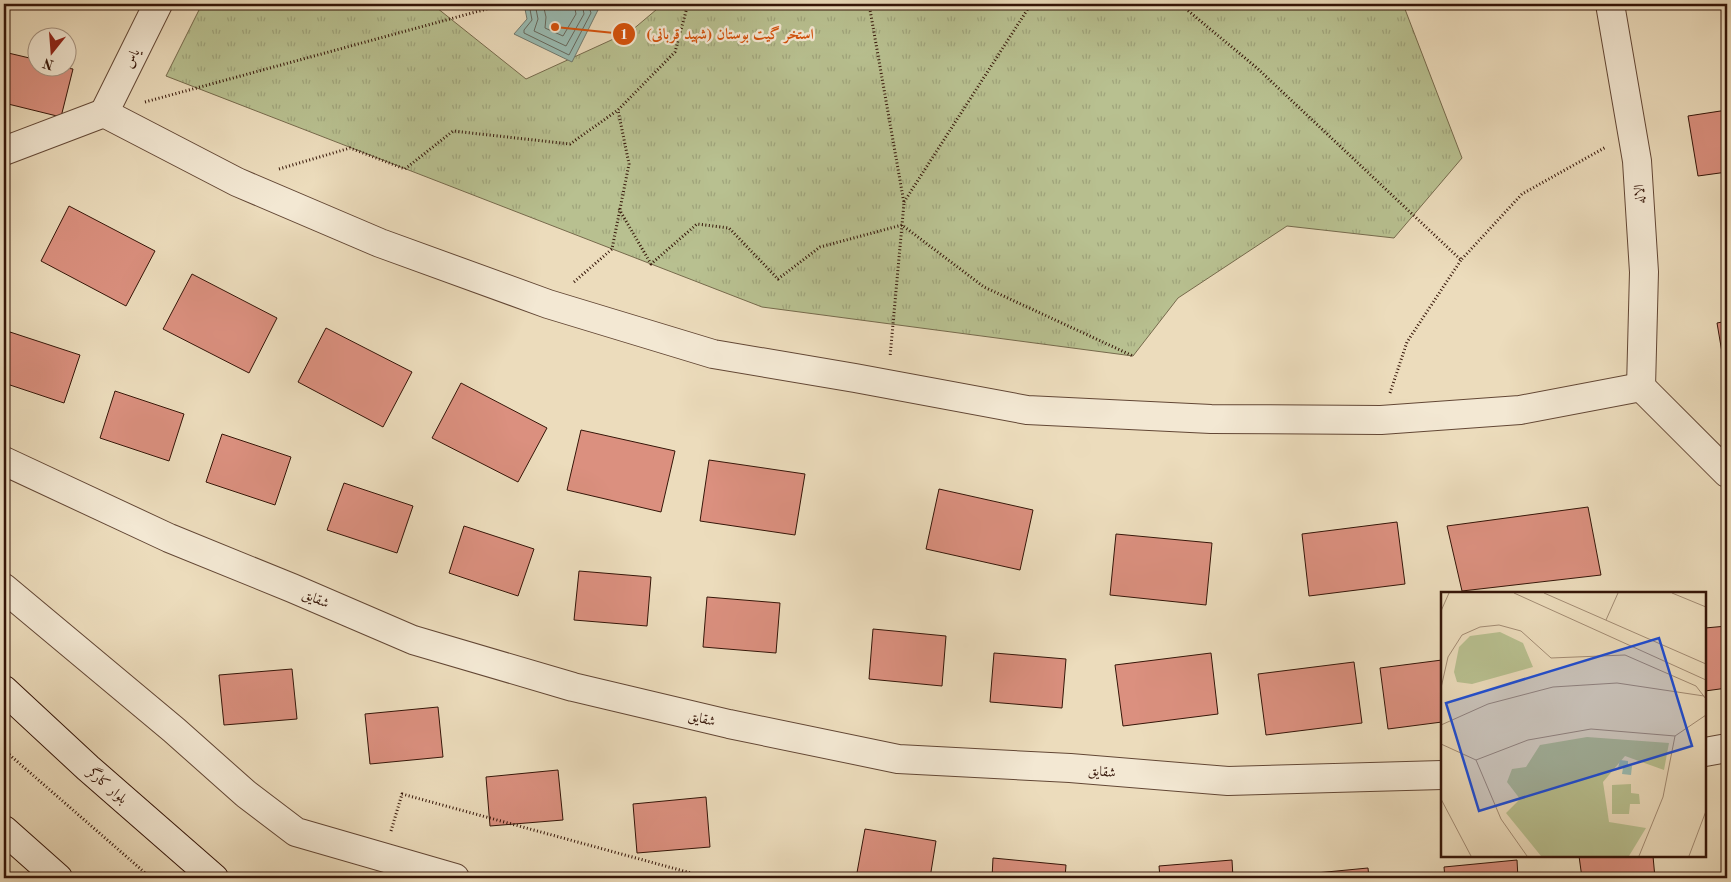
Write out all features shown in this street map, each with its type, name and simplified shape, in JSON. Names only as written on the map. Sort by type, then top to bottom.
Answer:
[{"type":"street","name":"یاس","points":[[104,113],[158,4]]},
{"type":"street","name":"الاله","points":[[1610,4],[1637,161],[1644,272],[1641,387]]},
{"type":"street","points":[[4,151],[104,113],[237,182],[380,243],[548,304],[713,354],[1027,410],[1212,419],[1380,420],[1520,410],[1641,387],[1727,472]]},
{"type":"street","name":"شقایق","points":[[4,461],[169,538],[413,640],[573,687],[729,724],[898,759],[1070,768],[1228,781],[1441,776]]},
{"type":"street","points":[[4,588],[174,730],[246,794],[296,832],[455,878]]},
{"type":"street","name":"بلوار کارگر","points":[[4,690],[88,768],[214,878]]},
{"type":"street","points":[[1706,752],[1727,748]]},
{"type":"street","points":[[4,830],[58,878]]},
{"type":"path","points":[[104,113],[505,4]]},
{"type":"path","points":[[237,182],[350,148],[405,169],[453,131],[570,144],[618,110],[675,52],[688,4]]},
{"type":"path","points":[[870,4],[904,203],[888,384]]},
{"type":"path","points":[[904,203],[1031,4]]},
{"type":"path","points":[[1180,4],[1257,68],[1461,260]]},
{"type":"path","points":[[548,304],[612,249],[629,164],[618,110]]},
{"type":"path","points":[[1380,420],[1407,342],[1461,260],[1522,194],[1632,133]]},
{"type":"path","points":[[619,209],[651,264],[697,224],[729,228],[778,279],[820,247],[902,225]]},
{"type":"path","points":[[902,225],[984,287],[1133,356]]},
{"type":"path","points":[[4,750],[150,878]]},
{"type":"path","points":[[382,858],[402,794],[709,878]]},
{"type":"green space","points":[[202,4],[432,4],[526,79],[631,31],[663,4],[1403,4],[1462,158],[1394,238],[1287,226],[1178,298],[1133,356],[762,307],[166,76]]},
{"type":"water","points":[[524,4],[587,4],[599,8],[572,62],[514,34],[527,19]]},
{"type":"building","points":[[4,52],[28,58],[28,78],[71,78],[61,117],[4,103]]},
{"type":"building","points":[[1727,110],[1727,172],[1698,176],[1688,116]]},
{"type":"building","points":[[69,206],[155,251],[126,306],[41,261]]},
{"type":"building","points":[[192,274],[277,318],[249,373],[163,329]]},
{"type":"building","points":[[1727,321],[1727,382],[1717,323]]},
{"type":"building","points":[[326,328],[412,372],[383,427],[298,382]]},
{"type":"building","points":[[10,332],[80,355],[64,403],[4,383],[4,352]]},
{"type":"building","points":[[461,383],[547,428],[518,482],[432,438]]},
{"type":"building","points":[[115,391],[184,414],[169,461],[100,438]]},
{"type":"building","points":[[581,430],[675,451],[661,512],[567,490]]},
{"type":"building","points":[[222,434],[291,457],[275,505],[206,482]]},
{"type":"building","points":[[709,460],[805,474],[795,535],[700,521]]},
{"type":"building","points":[[344,483],[413,506],[397,553],[327,530]]},
{"type":"building","points":[[939,489],[1033,510],[1020,570],[926,549]]},
{"type":"building","points":[[1588,507],[1601,575],[1462,591],[1447,526]]},
{"type":"building","points":[[1397,522],[1405,584],[1309,596],[1302,534]]},
{"type":"building","points":[[464,526],[534,549],[518,596],[449,573]]},
{"type":"building","points":[[1116,534],[1212,543],[1206,605],[1110,595]]},
{"type":"building","points":[[579,571],[651,577],[647,626],[574,620]]},
{"type":"building","points":[[707,597],[780,603],[776,653],[703,647]]},
{"type":"building","points":[[1727,626],[1727,688],[1706,691],[1706,628]]},
{"type":"building","points":[[873,629],[946,636],[942,686],[869,679]]},
{"type":"building","points":[[994,653],[1066,659],[1062,708],[990,702]]},
{"type":"building","points":[[1211,653],[1218,714],[1123,726],[1115,665]]},
{"type":"building","points":[[1441,660],[1441,722],[1388,729],[1380,668]]},
{"type":"building","points":[[1354,662],[1362,723],[1266,735],[1258,674]]},
{"type":"building","points":[[292,669],[297,719],[224,725],[219,675]]},
{"type":"building","points":[[438,707],[443,757],[370,764],[365,714]]},
{"type":"building","points":[[558,770],[563,820],[490,826],[486,777]]},
{"type":"building","points":[[706,797],[710,847],[637,853],[633,804]]},
{"type":"building","points":[[865,829],[936,841],[930,878],[856,878]]},
{"type":"building","points":[[1722,842],[1727,842],[1727,878],[1725,878]]},
{"type":"building","points":[[1579,857],[1653,857],[1655,878],[1582,878]]},
{"type":"building","points":[[993,858],[1066,865],[1065,878],[992,878]]},
{"type":"building","points":[[1232,860],[1233,878],[1160,878],[1159,866]]},
{"type":"building","points":[[1517,860],[1518,878],[1445,878],[1444,867]]},
{"type":"building","points":[[1368,868],[1369,878],[1296,878],[1295,875]]},
{"type":"place","name":"استخر گیت بوستان (شهید قربانی)","points":[[555,27]]}]
